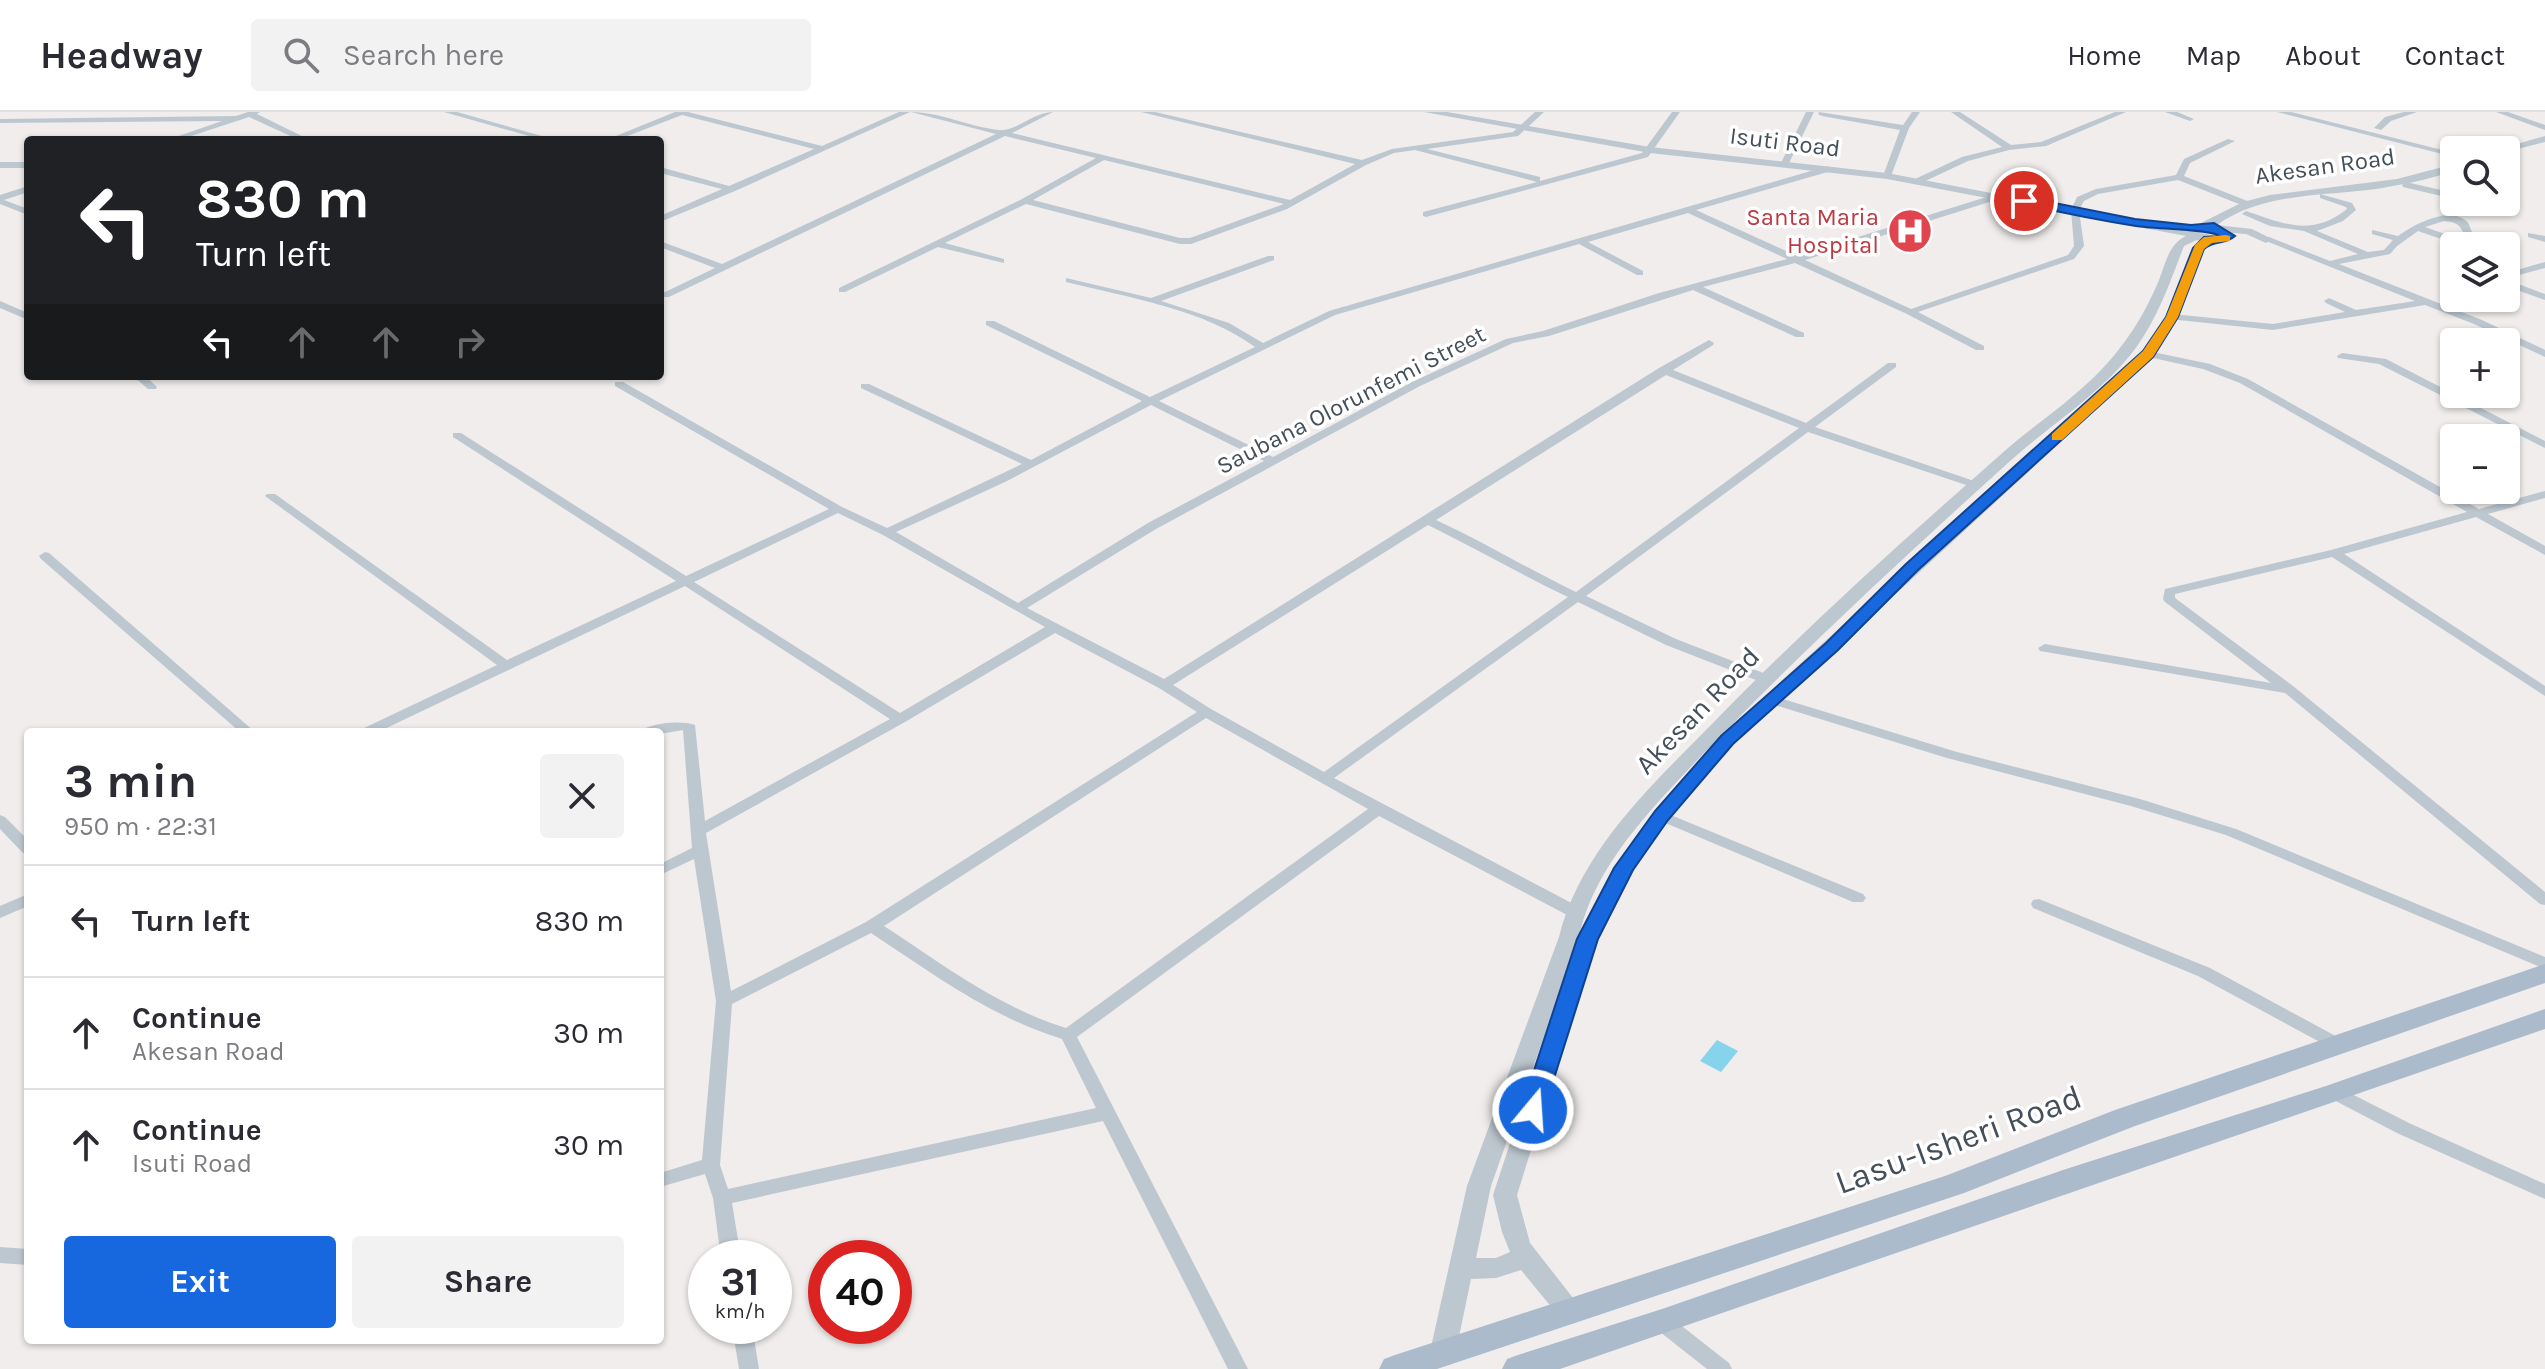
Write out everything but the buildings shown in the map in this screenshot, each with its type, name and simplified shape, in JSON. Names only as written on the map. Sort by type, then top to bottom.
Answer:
[{"type":"main road","name":"Lasu-Isheri Road","points":[[1395,1369],[1954,1185],[2125,1118],[2545,973]]},
{"type":"main road","points":[[1518,1369],[1662,1322],[2076,1177],[2336,1093],[2545,1019]]},
{"type":"street","points":[[448,112],[537,136]]},
{"type":"street","points":[[620,136],[680,112],[821,148]]},
{"type":"street","points":[[664,217],[906,112]]},
{"type":"street","points":[[915,112],[1292,203]]},
{"type":"street","points":[[666,295],[1049,112]]},
{"type":"street","points":[[1145,112],[1363,163]]},
{"type":"street","name":"Isuti Road","points":[[1429,112],[1650,150],[1887,176],[2135,223],[2210,231]]},
{"type":"street","points":[[1025,201],[1180,241],[1203,238],[1292,203],[1363,163],[1409,147],[1505,136],[1524,129],[1540,112]]},
{"type":"street","points":[[1426,214],[1639,157],[1650,150],[1676,112]]},
{"type":"street","points":[[1785,163],[1810,112]]},
{"type":"street","points":[[1887,176],[1905,128],[1916,112]]},
{"type":"street","points":[[1955,112],[2009,148]]},
{"type":"street","points":[[1916,182],[1965,159],[2009,148],[2043,144],[2122,112]]},
{"type":"street","points":[[2169,112],[2190,119]]},
{"type":"street","points":[[2281,112],[2440,152]]},
{"type":"street","points":[[2378,128],[2388,119],[2413,112]]},
{"type":"street","points":[[2500,112],[2545,128]]},
{"type":"street","points":[[183,136],[253,113],[298,136]]},
{"type":"street","points":[[1822,114],[1905,128]]},
{"type":"street","points":[[0,121],[235,118]]},
{"type":"street","points":[[2179,177],[2187,161],[2231,141]]},
{"type":"street","points":[[2520,147],[2545,142]]},
{"type":"street","points":[[2520,149],[2527,146]]},
{"type":"street","points":[[1409,147],[1537,179]]},
{"type":"street","points":[[842,290],[1025,201],[1101,159]]},
{"type":"street","points":[[0,165],[24,165]]},
{"type":"street","points":[[887,532],[1001,480],[1151,401],[1350,306],[1691,211],[1828,169]]},
{"type":"street","points":[[664,171],[732,189]]},
{"type":"street","name":"Akesan Road","points":[[1571,1312],[1524,1258],[1510,1231],[1505,1195],[1587,939],[1624,868],[1661,816],[1770,689],[1976,485],[2082,396],[2129,348],[2152,312],[2179,244],[2210,231],[2246,209],[2440,172]]},
{"type":"street","name":"Akesan Road","points":[[2246,209],[2406,185],[2440,176]]},
{"type":"street","points":[[1910,312],[2071,257],[2079,246],[2075,210],[2080,199],[2087,195],[2179,177],[2246,209],[2266,223],[2308,230],[2367,255]]},
{"type":"street","points":[[2406,185],[2440,193]]},
{"type":"street","points":[[0,200],[24,191]]},
{"type":"street","name":"Saubana Olorunfemi Street","points":[[1018,608],[1152,526],[1449,367],[1510,341],[1545,334],[1693,286],[1798,259],[1999,196]]},
{"type":"street","points":[[2308,230],[2335,223],[2352,210],[2349,205],[2323,196]]},
{"type":"street","points":[[0,200],[24,210]]},
{"type":"street","points":[[1691,211],[1910,312],[1980,348]]},
{"type":"street","points":[[2329,264],[2387,252],[2397,238],[2431,220],[2460,223],[2467,226],[2468,232]]},
{"type":"street","points":[[2415,227],[2440,236]]},
{"type":"street","points":[[2210,231],[2266,239],[2426,302],[2545,354]]},
{"type":"street","name":"Akesan Road","points":[[1442,1356],[1479,1186],[1569,937],[1575,912],[1605,859],[1641,808],[1770,689],[1922,558],[2148,354],[2172,317],[2210,231]]},
{"type":"street","points":[[2375,232],[2397,238]]},
{"type":"street","points":[[2531,235],[2545,239]]},
{"type":"street","points":[[1582,242],[1640,273]]},
{"type":"street","points":[[937,244],[1001,261]]},
{"type":"street","points":[[664,246],[723,268]]},
{"type":"street","points":[[1150,301],[1271,258]]},
{"type":"street","points":[[2520,269],[2545,265]]},
{"type":"street","points":[[1069,280],[1150,301],[1243,333],[1262,347]]},
{"type":"street","points":[[1693,286],[1800,335]]},
{"type":"street","points":[[2520,288],[2545,297]]},
{"type":"street","points":[[2329,301],[2355,313]]},
{"type":"street","points":[[2172,317],[2266,327],[2426,302]]},
{"type":"street","points":[[0,304],[24,315]]},
{"type":"street","points":[[990,323],[1273,461]]},
{"type":"street","points":[[1164,685],[1709,343]]},
{"type":"street","points":[[2148,354],[2206,366],[2244,381],[2545,551]]},
{"type":"street","points":[[2342,356],[2382,361],[2545,445]]},
{"type":"street","points":[[1325,778],[1892,365]]},
{"type":"street","points":[[1663,370],[1805,427],[1976,485]]},
{"type":"street","points":[[143,380],[152,387]]},
{"type":"street","points":[[619,384],[838,509],[887,532],[1018,608],[1164,685],[1378,809],[1575,912]]},
{"type":"street","points":[[865,386],[1029,463]]},
{"type":"street","points":[[457,435],[900,719]]},
{"type":"street","points":[[2545,494],[2334,553],[2169,592],[2169,599],[2183,611],[2288,689],[2545,900]]},
{"type":"street","points":[[271,496],[505,665]]},
{"type":"street","points":[[401,725],[505,665],[838,509]]},
{"type":"street","points":[[1427,520],[1577,597],[1770,689],[1952,755],[2135,802],[2231,832],[2545,963]]},
{"type":"street","points":[[2334,553],[2545,692]]},
{"type":"street","points":[[45,556],[243,728]]},
{"type":"street","points":[[699,831],[900,719],[1055,627]]},
{"type":"street","points":[[2045,648],[2288,689]]},
{"type":"street","points":[[724,1001],[872,926],[1206,712]]},
{"type":"street","points":[[664,729],[690,728],[700,850],[724,1001],[711,1165],[722,1198],[728,1240]]},
{"type":"street","points":[[1068,1035],[1378,809]]},
{"type":"street","points":[[1661,816],[1858,898]]},
{"type":"street","points":[[0,820],[24,845]]},
{"type":"street","points":[[664,868],[700,850]]},
{"type":"street","points":[[0,913],[24,901]]},
{"type":"street","points":[[2039,904],[2204,972],[2337,1044]]},
{"type":"street","points":[[872,926],[1008,1015],[1036,1027],[1068,1035],[1238,1369]]},
{"type":"street","points":[[2336,1093],[2403,1128],[2545,1192]]},
{"type":"street","points":[[722,1198],[1106,1113]]},
{"type":"street","points":[[664,1179],[711,1165]]},
{"type":"street","points":[[0,1255],[24,1257]]},
{"type":"street","points":[[1461,1269],[1496,1268],[1524,1258]]},
{"type":"street","points":[[1662,1322],[1722,1369]]},
{"type":"street","points":[[745,1344],[749,1369]]},
{"type":"water","points":[[1717,1040],[1738,1051],[1721,1072],[1700,1061]]},
{"type":"slow traffic","points":[[2057,437],[2148,354],[2172,317],[2199,248],[2208,239],[2226,238]]},
{"type":"place","name":"Santa Maria Hospital","points":[[1910,231]]},
{"type":"route","points":[[1533,1110],[1587,939],[1624,868],[1661,816],[1727,740],[2148,354],[2172,317],[2199,248],[2208,239],[2229,236],[2222,229],[2214,227],[2197,226],[2191,229],[2135,223],[2024,201]]}]
